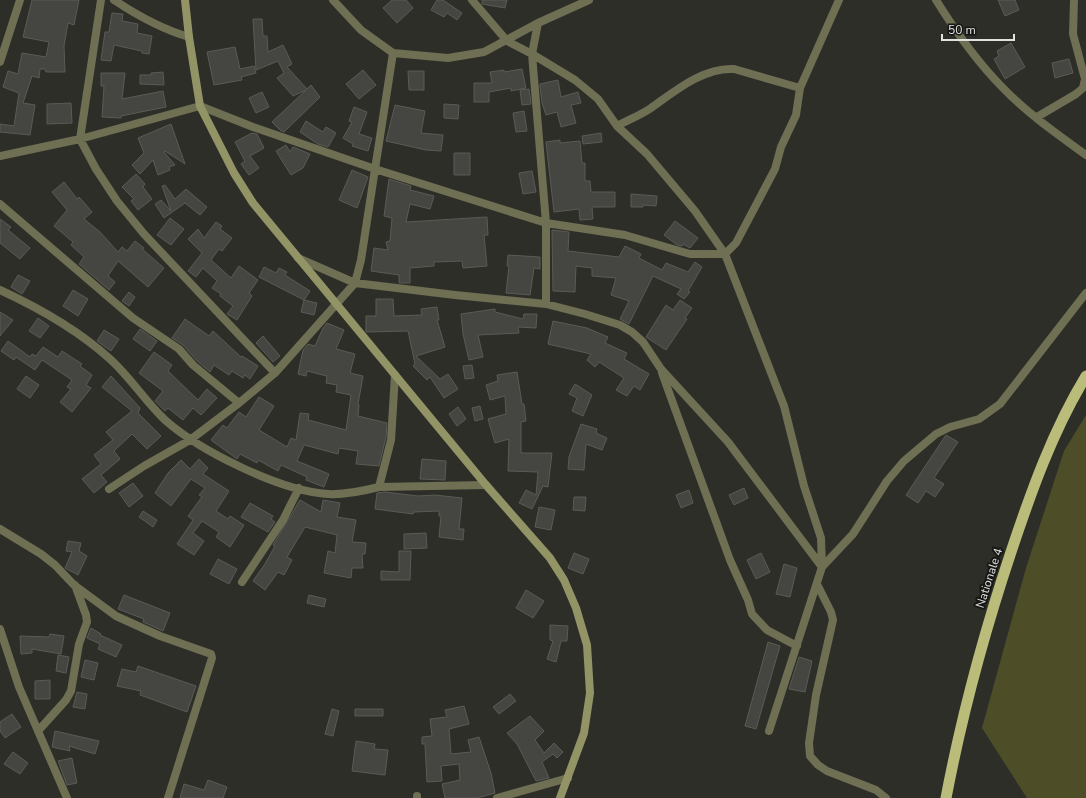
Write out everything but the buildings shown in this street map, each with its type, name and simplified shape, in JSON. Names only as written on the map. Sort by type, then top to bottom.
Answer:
[{"type":"highway","name":"Nationale 4","points":[[946,798],[969,692],[1000,584],[1032,489],[1076,393],[1086,376]]},
{"type":"main road","points":[[186,0],[189,37],[200,106],[234,173],[253,204],[486,486],[550,558],[564,580],[576,608],[587,645],[590,693],[584,733],[560,798]]},
{"type":"street","points":[[0,62],[20,0]]},
{"type":"street","points":[[101,0],[80,139],[96,169],[117,201],[144,234],[275,372]]},
{"type":"street","points":[[114,0],[166,30],[189,37]]},
{"type":"street","points":[[333,0],[346,16],[361,30],[393,53],[448,58],[484,52],[538,23],[589,0]]},
{"type":"street","points":[[472,0],[507,41],[575,80],[598,99],[617,126],[646,154],[695,211],[725,254],[784,406],[804,486],[821,538],[822,568],[769,731]]},
{"type":"street","points":[[0,156],[80,139],[200,106],[253,127],[375,169],[546,223],[625,235],[690,254],[725,254],[736,243],[775,169],[781,147],[796,115],[800,88],[839,0]]},
{"type":"street","points":[[936,0],[951,25],[1002,87],[1037,117],[1086,155]]},
{"type":"street","points":[[1037,117],[1076,94],[1083,88],[1085,79],[1073,34],[1074,0]]},
{"type":"street","points":[[538,23],[532,54],[546,223],[546,304]]},
{"type":"street","points":[[109,490],[144,466],[190,440],[275,372],[355,283],[361,260],[393,53]]},
{"type":"street","points":[[617,126],[649,110],[680,87],[726,68],[800,88]]},
{"type":"street","points":[[0,204],[133,318],[179,349],[193,365],[239,402]]},
{"type":"street","points":[[298,258],[355,283],[455,296],[546,304],[585,314],[620,326],[632,332],[643,342],[661,368],[728,442],[822,568]]},
{"type":"street","points":[[0,290],[61,323],[96,348],[111,359],[163,418],[190,440],[244,468],[311,492],[330,494],[379,487],[410,485],[486,486]]},
{"type":"street","points":[[822,568],[853,534],[887,482],[904,461],[936,434],[950,427],[979,419],[1000,404],[1086,293]]},
{"type":"street","points":[[661,368],[730,560],[748,600],[752,614],[767,630],[797,646]]},
{"type":"street","points":[[379,487],[391,440],[395,375]]},
{"type":"street","points":[[242,582],[283,520],[299,488]]},
{"type":"street","points":[[0,529],[41,554],[55,565],[74,585],[116,616],[160,636],[211,654],[212,658],[168,798]]},
{"type":"street","points":[[817,584],[831,612],[833,620],[816,695],[809,743],[810,756],[826,771],[876,790],[886,798]]},
{"type":"street","points":[[38,731],[66,700],[71,691],[79,644],[87,622],[86,615],[74,585]]},
{"type":"street","points":[[0,629],[19,687],[66,798]]},
{"type":"street","points":[[497,798],[568,778]]},
{"type":"green space","points":[[1086,415],[1086,798],[1027,798],[982,728],[1026,568],[1064,451]]}]
